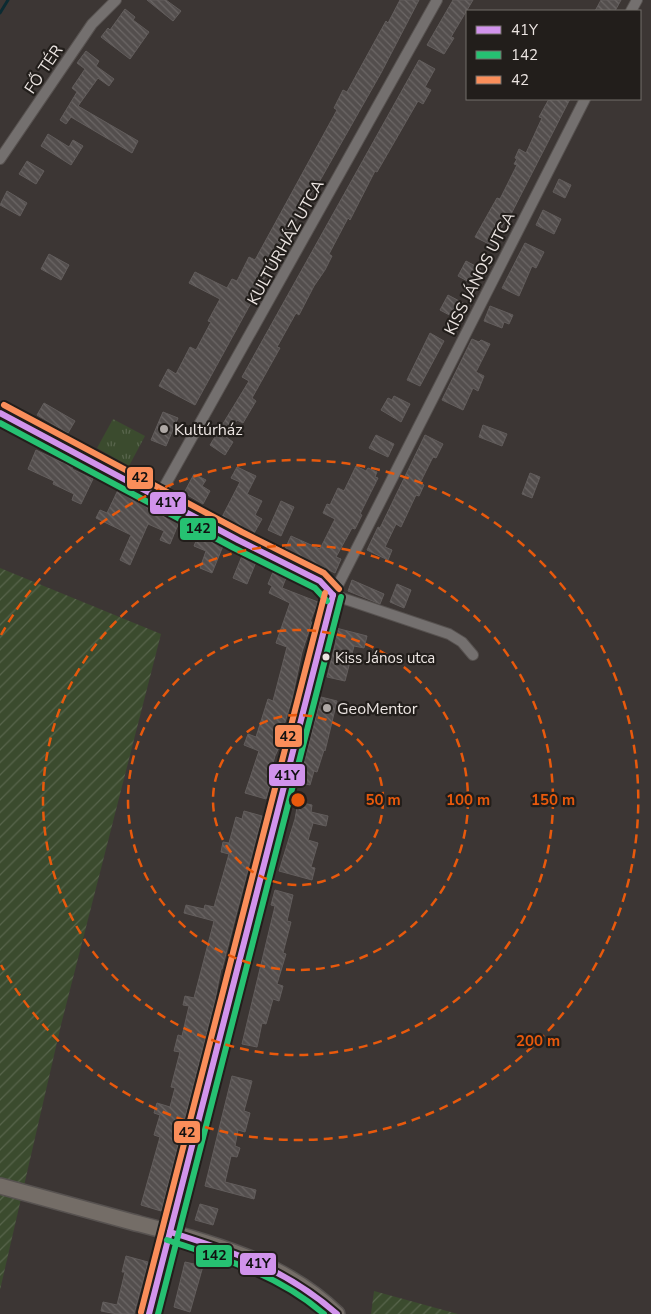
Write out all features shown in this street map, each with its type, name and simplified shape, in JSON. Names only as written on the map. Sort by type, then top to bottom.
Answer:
[{"type":"main road","points":[[0,1186],[170,1232],[238,1254],[281,1273],[308,1290],[337,1314]]},
{"type":"street","name":"FŐ TÉR","points":[[0,160],[92,24],[116,0]]},
{"type":"street","name":"KULTÚRHÁZ UTCA","points":[[158,498],[437,0]]},
{"type":"street","name":"KISS JÁNOS UTCA","points":[[170,1232],[333,595],[584,100]]},
{"type":"street","points":[[0,413],[158,498],[320,581],[333,595],[449,634],[462,642],[474,655]]},
{"type":"street","points":[[149,1314],[170,1232]]},
{"type":"green space","points":[[113,419],[145,436],[129,466],[97,448]]},
{"type":"green space","points":[[0,568],[161,634],[61,1025],[0,1290]]},
{"type":"green space","points":[[374,1291],[458,1314],[371,1314]]},
{"type":"building","points":[[147,0],[166,0],[181,11],[173,21]]},
{"type":"building","points":[[400,0],[419,0],[381,73],[313,190],[195,405],[159,386],[168,369],[176,374],[190,347],[196,350],[211,322],[208,321],[220,299],[189,283],[195,272],[227,288],[232,279],[237,281],[249,257],[255,260],[337,110],[334,108],[343,90],[347,92],[386,21],[388,23]]},
{"type":"building","points":[[453,0],[473,0],[451,37],[454,38],[444,54],[427,45]]},
{"type":"building","points":[[601,0],[621,0],[616,10],[596,10]]},
{"type":"building","points":[[125,9],[135,17],[133,20],[149,32],[130,59],[101,37],[108,28],[110,30]]},
{"type":"building","points":[[86,51],[99,61],[96,66],[114,79],[109,86],[98,78],[78,106],[138,141],[132,153],[71,117],[66,124],[60,120],[77,92],[72,88],[85,69],[77,63]]},
{"type":"building","points":[[419,60],[435,69],[425,87],[431,90],[423,104],[418,101],[377,172],[375,171],[350,220],[348,218],[329,254],[332,256],[325,270],[314,286],[299,315],[296,313],[277,347],[280,348],[252,398],[256,401],[243,423],[237,420],[226,437],[233,442],[225,455],[210,445],[249,381],[242,377]]},
{"type":"building","points":[[548,100],[569,100],[493,246],[475,237],[497,198],[500,199],[517,165],[514,164],[519,149],[526,153],[542,118],[539,117]]},
{"type":"building","points":[[48,134],[69,147],[73,140],[83,146],[71,165],[41,146]]},
{"type":"building","points":[[27,161],[44,171],[36,184],[19,174]]},
{"type":"building","points":[[559,179],[571,185],[565,198],[553,192]]},
{"type":"building","points":[[7,191],[27,203],[20,216],[0,205]]},
{"type":"building","points":[[543,210],[561,219],[554,234],[536,225]]},
{"type":"building","points":[[525,243],[544,252],[536,268],[532,266],[519,296],[502,288]]},
{"type":"building","points":[[49,254],[69,265],[61,280],[41,269]]},
{"type":"building","points":[[466,261],[481,269],[473,284],[458,276]]},
{"type":"building","points":[[448,295],[463,303],[455,318],[440,310]]},
{"type":"building","points":[[490,306],[513,315],[509,324],[504,322],[502,328],[484,321]]},
{"type":"building","points":[[430,333],[444,341],[420,386],[407,380]]},
{"type":"building","points":[[472,339],[490,344],[476,372],[484,376],[478,391],[473,388],[463,410],[442,400]]},
{"type":"building","points":[[394,396],[410,404],[401,422],[381,410],[388,398],[392,400]]},
{"type":"building","points":[[44,403],[75,421],[68,433],[37,415]]},
{"type":"building","name":"Kultúrház","points":[[163,412],[178,418],[166,446],[151,440]]},
{"type":"building","points":[[483,425],[507,434],[502,446],[479,437]]},
{"type":"building","points":[[376,435],[394,444],[388,457],[369,448]]},
{"type":"building","points":[[425,435],[443,444],[436,458],[433,457],[420,483],[424,485],[419,496],[416,495],[401,527],[396,524],[385,547],[392,550],[388,560],[367,550],[378,527],[380,528]]},
{"type":"building","points":[[36,450],[63,463],[64,460],[74,465],[72,469],[93,479],[81,504],[72,500],[74,494],[53,484],[54,481],[28,469]]},
{"type":"building","points":[[356,466],[366,471],[368,468],[377,472],[375,477],[378,478],[360,514],[362,515],[355,529],[352,528],[336,557],[341,559],[335,573],[285,549],[291,536],[320,549],[335,519],[323,513],[327,504],[330,505],[338,488],[344,491]]},
{"type":"building","points":[[237,467],[256,476],[247,494],[262,501],[255,515],[262,519],[253,535],[221,519],[240,482],[231,478]]},
{"type":"building","points":[[530,473],[540,477],[532,498],[522,494]]},
{"type":"building","points":[[194,474],[206,480],[202,486],[210,491],[203,504],[184,493]]},
{"type":"building","points":[[118,490],[180,520],[170,544],[160,540],[164,531],[148,524],[130,565],[120,560],[131,535],[96,518],[100,510],[107,513]]},
{"type":"building","points":[[281,501],[294,507],[281,536],[268,530]]},
{"type":"building","points":[[200,531],[225,541],[212,573],[200,568],[206,551],[194,546]]},
{"type":"building","points":[[242,556],[256,562],[247,584],[233,578]]},
{"type":"building","points":[[273,572],[286,578],[282,588],[318,602],[310,622],[312,622],[302,652],[292,699],[279,742],[281,743],[267,784],[270,785],[266,799],[245,793],[259,751],[244,745],[248,734],[256,737],[268,699],[273,701],[287,647],[276,643],[290,603],[269,593],[272,586],[268,584]]},
{"type":"building","points":[[352,580],[384,594],[380,604],[348,591]]},
{"type":"building","points":[[397,584],[411,590],[404,608],[390,602]]},
{"type":"building","points":[[336,628],[367,636],[364,648],[354,646],[345,681],[327,677],[336,641],[333,640]]},
{"type":"building","points":[[321,697],[337,701],[325,751],[317,772],[314,771],[310,785],[297,782]]},
{"type":"building","points":[[298,802],[312,805],[311,812],[328,816],[326,826],[313,823],[308,840],[318,843],[311,867],[315,868],[312,880],[279,871],[295,819]]},
{"type":"building","points":[[244,811],[262,816],[221,969],[215,1000],[161,1211],[141,1205],[160,1137],[154,1135],[160,1115],[154,1113],[157,1103],[170,1107],[175,1088],[171,1087],[180,1052],[174,1051],[178,1035],[182,1036],[189,1006],[183,1005],[185,996],[194,998],[214,921],[184,913],[186,905],[204,909],[205,905],[214,907],[229,854],[221,852],[223,842],[229,843],[236,817],[242,819]]},
{"type":"building","points":[[275,890],[293,895],[287,921],[291,922],[283,953],[286,954],[277,984],[283,986],[279,1001],[273,999],[266,1024],[262,1023],[257,1047],[242,1044],[275,906],[271,905]]},
{"type":"building","points":[[232,1076],[252,1081],[244,1111],[250,1113],[245,1132],[238,1130],[235,1146],[240,1148],[237,1157],[231,1156],[225,1182],[256,1190],[254,1199],[205,1186]]},
{"type":"building","points":[[200,1204],[218,1209],[213,1225],[195,1220]]},
{"type":"building","points":[[126,1256],[148,1262],[134,1314],[117,1314],[101,1311],[103,1302],[117,1305],[125,1272],[122,1272]]},
{"type":"building","points":[[185,1262],[203,1266],[190,1312],[174,1307]]},
{"type":"waterway","points":[[0,13],[8,0]]},
{"type":"transit line","name":"42","points":[[4,405],[242,532],[324,573],[339,589]]},
{"type":"transit line","name":"41Y","points":[[0,413],[238,540],[320,581],[333,595]]},
{"type":"transit line","name":"142","points":[[0,423],[234,548],[315,588],[327,601]]},
{"type":"transit line","name":"42","points":[[141,1312],[325,593]]},
{"type":"transit line","name":"41Y","points":[[149,1314],[333,595]]},
{"type":"transit line","name":"142","points":[[158,1314],[341,597]]},
{"type":"transit line","name":"41Y","points":[[170,1232],[238,1255],[279,1274],[318,1298],[337,1314]]},
{"type":"transit line","name":"142","points":[[167,1240],[250,1269],[307,1300],[324,1314]]},
{"type":"place","name":"Kultúrház","points":[[164,429]]},
{"type":"place","name":"Kiss János utca","points":[[326,657]]},
{"type":"place","name":"GeoMentor","points":[[327,708]]}]
